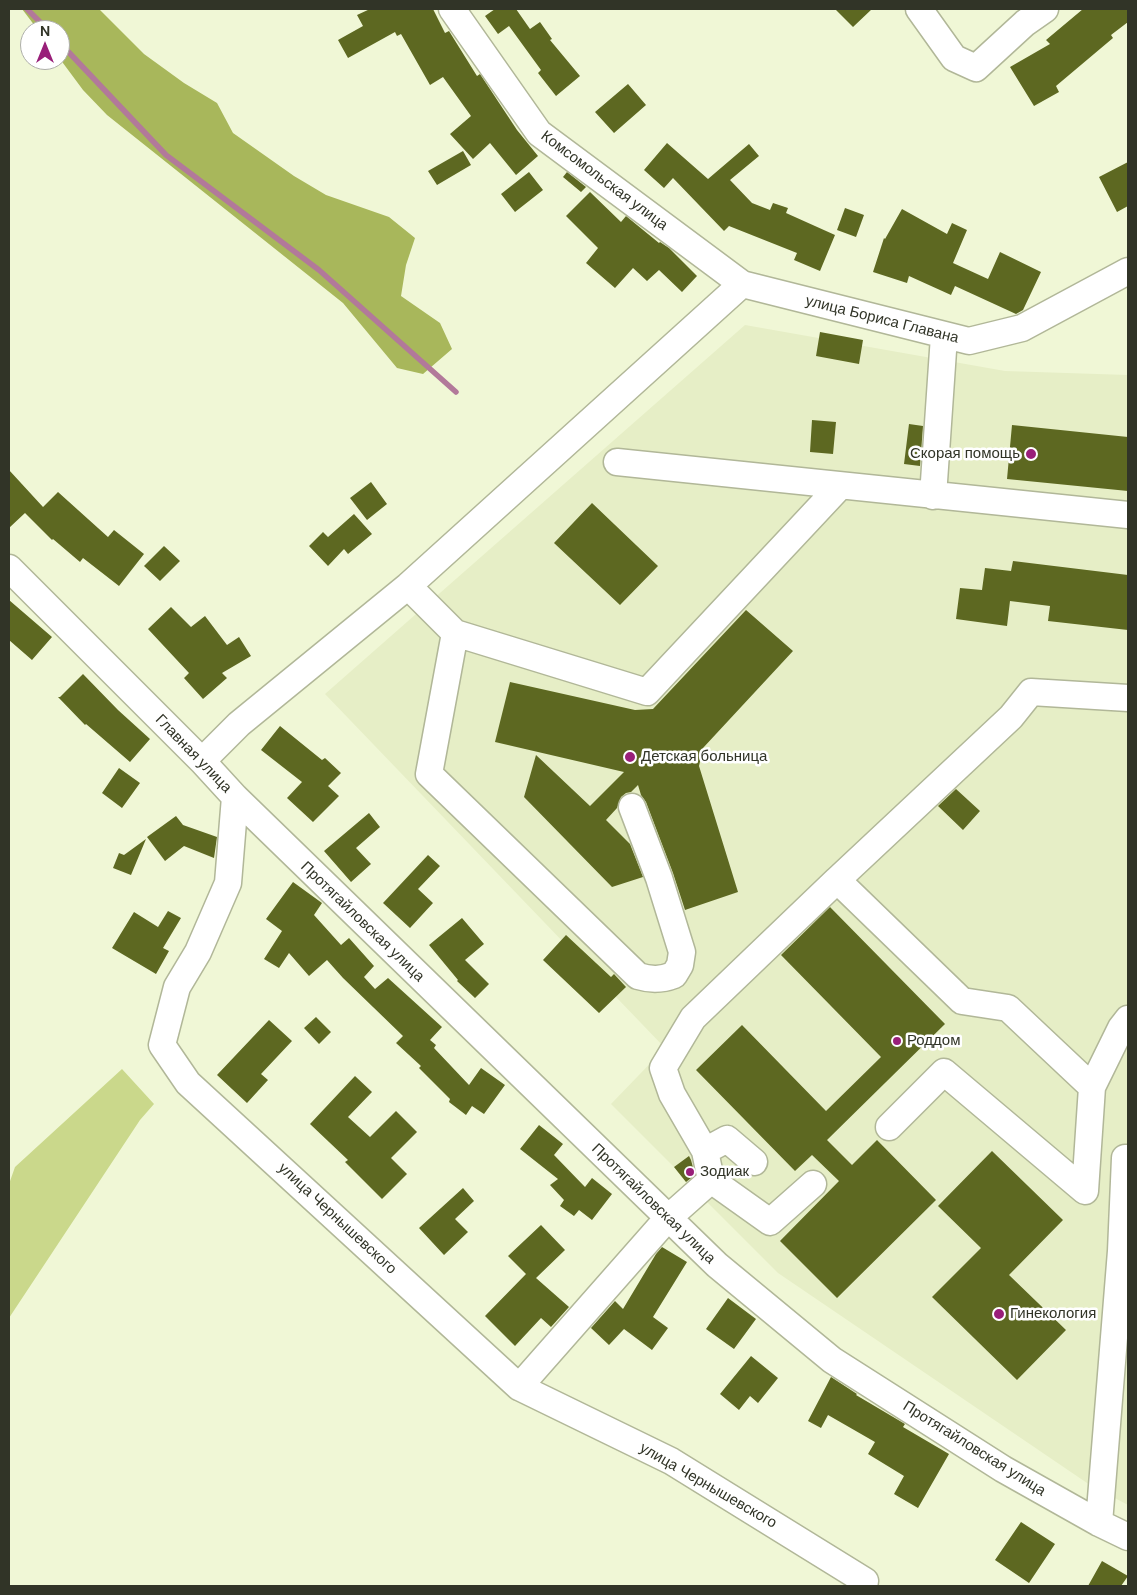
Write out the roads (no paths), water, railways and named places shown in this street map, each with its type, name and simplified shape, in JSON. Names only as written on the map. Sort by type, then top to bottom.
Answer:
[{"type":"street","name":"Комсомольская улица","points":[[452,9],[539,133],[742,284]]},
{"type":"street","points":[[918,9],[954,58],[976,68],[1025,23],[1045,9]]},
{"type":"street","name":"улица Бориса Главана","points":[[742,284],[969,341],[1022,328],[1128,271]]},
{"type":"street","points":[[202,761],[239,724],[408,586],[742,284]]},
{"type":"street","points":[[933,496],[944,336]]},
{"type":"street","points":[[617,462],[1128,515]]},
{"type":"street","points":[[408,586],[455,634],[647,692],[840,486]]},
{"type":"street","name":"Главная улица","points":[[9,568],[202,761],[234,797],[228,883],[198,952],[177,987],[162,1045]]},
{"type":"street","points":[[455,634],[429,774],[638,976],[650,980],[665,979],[674,975],[680,965],[682,952],[659,878],[632,807]]},
{"type":"street","points":[[813,1184],[770,1222],[711,1180],[705,1151],[672,1094],[663,1068],[693,1018],[1011,717],[1031,692],[1128,698]]},
{"type":"street","name":"Протягайловская улица","points":[[234,797],[717,1266],[832,1360],[1003,1469],[1099,1523],[1128,1537]]},
{"type":"street","points":[[837,880],[962,1001],[1008,1008],[1092,1087]]},
{"type":"street","points":[[889,1127],[944,1072],[1085,1191],[1092,1087],[1121,1028],[1128,1018]]},
{"type":"street","name":"улица Чернышевского","points":[[162,1045],[188,1083],[519,1387],[671,1461],[865,1580]]},
{"type":"street","points":[[705,1151],[727,1140],[754,1162]]},
{"type":"street","points":[[1099,1523],[1120,1358],[1121,1251],[1125,1158],[1128,1158]]},
{"type":"street","points":[[519,1387],[667,1219],[711,1180]]},
{"type":"waterway","points":[[27,9],[38,20]]},
{"type":"waterway","points":[[70,54],[166,155],[319,270],[456,392]]},
{"type":"place","name":"Скорая помощь","points":[[1031,454]]},
{"type":"place","name":"Детская больница","points":[[630,757]]},
{"type":"place","name":"Роддом","points":[[897,1041]]},
{"type":"place","name":"Зодиак","points":[[690,1172]]},
{"type":"place","name":"Гинекология","points":[[999,1314]]}]
